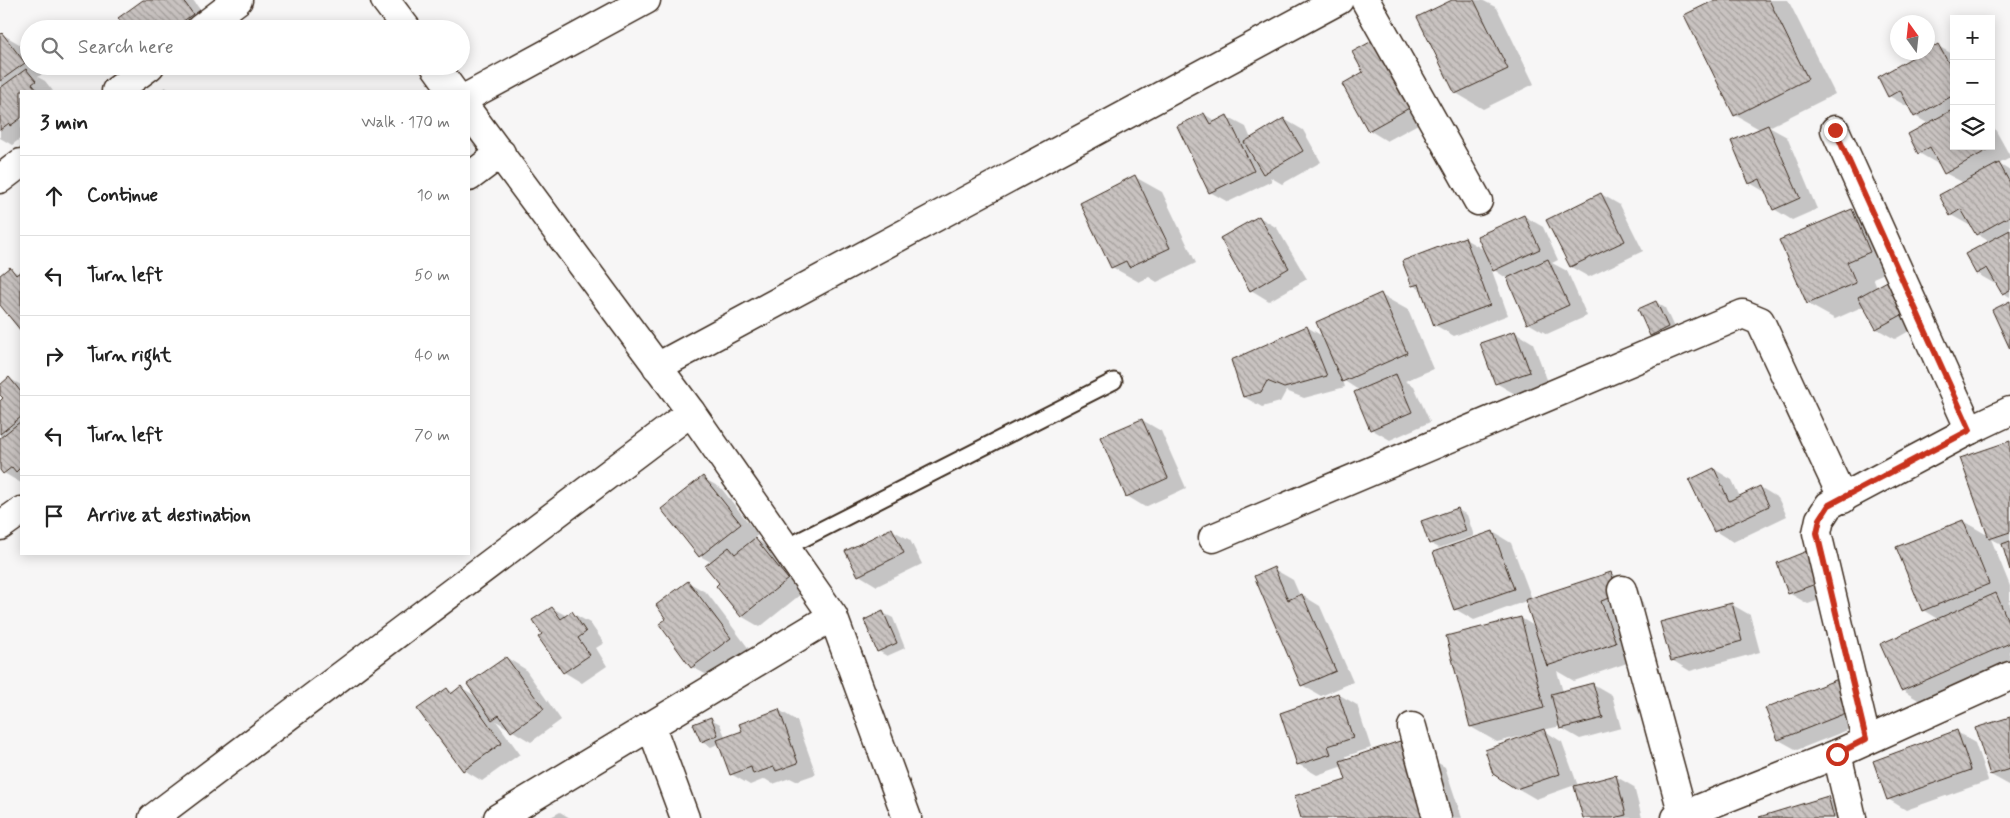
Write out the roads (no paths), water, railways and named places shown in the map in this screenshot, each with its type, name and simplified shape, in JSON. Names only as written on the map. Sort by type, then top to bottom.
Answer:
[{"type":"street","points":[[212,20],[238,0]]},
{"type":"street","points":[[385,0],[400,20]]},
{"type":"street","points":[[470,95],[646,0]]},
{"type":"street","points":[[657,367],[1339,0]]},
{"type":"street","points":[[1365,0],[1478,201]]},
{"type":"street","points":[[117,90],[138,75]]},
{"type":"street","points":[[441,75],[452,90]]},
{"type":"street","points":[[470,113],[691,412],[833,616],[907,818]]},
{"type":"street","points":[[1835,130],[1970,430]]},
{"type":"street","points":[[470,176],[501,153]]},
{"type":"street","points":[[0,179],[20,164]]},
{"type":"street","points":[[1213,538],[1743,314],[1760,321],[1843,499]]},
{"type":"street","points":[[1866,739],[1817,533],[1820,519],[1829,505],[1970,430],[2010,411]]},
{"type":"street","points":[[153,818],[691,412]]},
{"type":"street","points":[[0,526],[20,512]]},
{"type":"street","points":[[1622,590],[1680,816],[1837,754],[1866,739],[2010,676]]},
{"type":"street","points":[[498,818],[833,616]]},
{"type":"street","points":[[651,726],[685,818]]},
{"type":"street","points":[[1412,727],[1436,818]]},
{"type":"street","points":[[1837,754],[1852,818]]},
{"type":"lane","points":[[785,548],[1114,381]]}]
